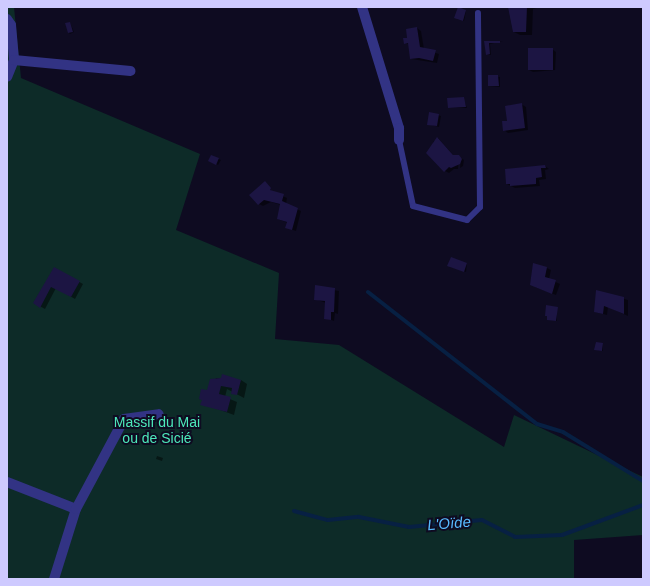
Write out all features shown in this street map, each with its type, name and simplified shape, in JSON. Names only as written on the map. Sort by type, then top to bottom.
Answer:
[{"type":"street","points":[[362,7],[399,128],[399,140]]},
{"type":"street","points":[[7,19],[11,25],[14,60],[7,77]]},
{"type":"street","points":[[14,60],[130,71]]},
{"type":"street","points":[[54,579],[76,509],[124,419],[159,414]]},
{"type":"street","points":[[7,482],[76,509]]},
{"type":"lane","points":[[399,140],[413,206],[467,220],[480,207],[478,13]]},
{"type":"green space","name":"Massif du Mai ou de Sicié","points":[[7,7],[14,7],[21,78],[200,154],[176,230],[279,273],[275,339],[339,345],[504,447],[514,415],[643,477],[643,535],[574,540],[574,579],[7,579]]},
{"type":"building","points":[[458,7],[466,10],[463,21],[454,18]]},
{"type":"building","points":[[508,7],[527,7],[526,32],[513,32]]},
{"type":"building","points":[[70,22],[73,32],[68,33],[65,23]]},
{"type":"building","points":[[417,27],[420,47],[436,50],[433,61],[419,58],[410,59],[408,43],[404,44],[403,38],[407,38],[406,29]]},
{"type":"building","points":[[484,41],[500,41],[500,43],[489,43],[490,54],[486,55]]},
{"type":"building","points":[[528,48],[553,48],[553,70],[528,70]]},
{"type":"building","points":[[488,75],[498,75],[499,86],[488,86]]},
{"type":"building","points":[[464,97],[466,107],[448,108],[447,98]]},
{"type":"building","points":[[522,103],[525,128],[503,131],[502,121],[507,121],[505,106]]},
{"type":"building","points":[[429,112],[439,114],[437,126],[427,125]]},
{"type":"building","points":[[437,137],[453,155],[459,155],[462,159],[460,164],[451,168],[449,167],[444,172],[426,153]]},
{"type":"building","points":[[211,155],[219,158],[216,165],[208,161]]},
{"type":"building","points":[[545,165],[546,168],[541,168],[542,177],[536,178],[536,184],[510,186],[510,184],[506,184],[505,169]]},
{"type":"building","points":[[265,181],[271,188],[270,190],[284,194],[282,201],[298,208],[292,230],[285,228],[287,222],[277,219],[280,204],[264,200],[258,205],[249,195]]},
{"type":"building","points":[[451,257],[467,263],[464,272],[447,266]]},
{"type":"building","points":[[533,263],[547,267],[545,277],[556,280],[552,294],[530,285]]},
{"type":"building","points":[[54,267],[80,281],[71,297],[51,287],[40,308],[33,303]]},
{"type":"building","points":[[315,285],[335,288],[334,312],[331,312],[331,320],[324,319],[325,301],[314,300]]},
{"type":"building","points":[[596,290],[624,297],[624,314],[604,306],[603,314],[594,312]]},
{"type":"building","points":[[546,305],[558,307],[556,321],[547,320],[547,316],[545,316]]},
{"type":"building","points":[[596,342],[603,343],[602,351],[594,350]]},
{"type":"building","points":[[222,374],[241,380],[237,395],[231,394],[232,388],[221,386],[219,394],[231,397],[227,412],[200,405],[202,400],[199,399],[201,389],[207,390],[210,379],[221,378]]},
{"type":"waterway","name":"L'Oïde","points":[[368,292],[537,424],[563,432],[643,481]]},
{"type":"waterway","name":"L'Oïde","points":[[294,511],[328,520],[359,517],[409,527],[482,520],[515,537],[562,535],[643,505]]}]
